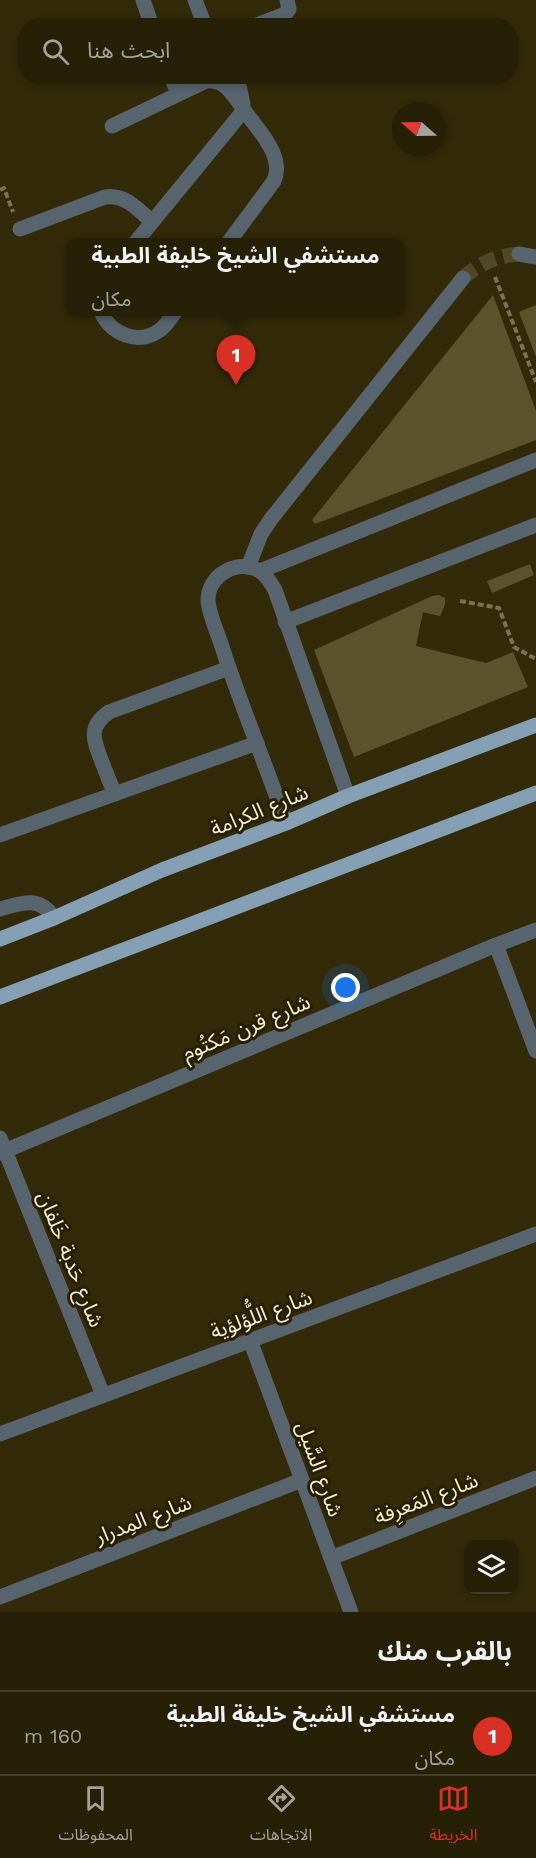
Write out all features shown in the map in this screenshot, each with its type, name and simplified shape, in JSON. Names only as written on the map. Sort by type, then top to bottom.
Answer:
[{"type":"main road","name":"شارع الكرامة","points":[[0,939],[54,918],[162,870],[536,725]]},
{"type":"main road","points":[[0,997],[536,793]]},
{"type":"street","points":[[142,0],[149,18]]},
{"type":"street","points":[[195,0],[201,18]]},
{"type":"street","points":[[275,18],[285,14],[289,9],[287,0]]},
{"type":"street","points":[[174,84],[178,94]]},
{"type":"street","points":[[112,126],[199,84]]},
{"type":"street","points":[[220,84],[226,87],[244,110],[276,158],[277,174],[270,187],[232,238]]},
{"type":"street","points":[[239,84],[244,110]]},
{"type":"street","points":[[139,238],[244,110]]},
{"type":"street","points":[[20,229],[105,196],[125,199],[152,222]]},
{"type":"street","points":[[519,254],[536,256]]},
{"type":"street","points":[[254,569],[257,544],[270,519],[463,278]]},
{"type":"street","points":[[103,316],[107,324],[116,331],[139,338],[160,330],[172,316]]},
{"type":"street","points":[[254,569],[536,459]]},
{"type":"street","points":[[285,622],[536,525]]},
{"type":"street","points":[[286,823],[229,668],[208,602],[210,590],[216,579],[225,571],[236,567],[254,569],[269,579],[275,590],[348,796]]},
{"type":"street","points":[[115,794],[94,740],[97,723],[102,717],[109,712],[229,668]]},
{"type":"street","points":[[0,835],[257,743]]},
{"type":"street","points":[[0,909],[29,902],[37,903],[44,906],[54,918]]},
{"type":"street","name":"شارع قرن مَكتُوم","points":[[2,1147],[536,930]]},
{"type":"street","points":[[496,945],[536,1051]]},
{"type":"street","name":"شارع حَدبة خَلفان","points":[[2,1147],[103,1395]]},
{"type":"street","name":"شارع اللُّؤلؤية","points":[[0,1434],[536,1234]]},
{"type":"street","name":"شارع السَّيل","points":[[250,1341],[351,1612]]},
{"type":"street","name":"شارع المَعرِفة","points":[[331,1558],[536,1478]]},
{"type":"street","name":"شارع المِدرار","points":[[0,1597],[302,1480]]},
{"type":"path","points":[[0,190],[4,188],[20,229]]},
{"type":"path","points":[[495,277],[536,382]]},
{"type":"path","points":[[460,601],[499,609],[514,647],[536,659]]},
{"type":"shaded area","points":[[493,295],[536,411],[536,440],[315,524],[312,520]]},
{"type":"shaded area","points":[[536,305],[536,357],[519,312]]},
{"type":"shaded area","points":[[530,564],[534,575],[492,593],[487,581]]},
{"type":"shaded area","points":[[439,595],[445,598],[445,605],[440,616],[423,612],[416,646],[486,663],[513,652],[528,687],[354,757],[314,650],[432,596]]},
{"type":"tunnel","points":[[463,278],[489,261],[519,254]]},
{"type":"place","name":"مستشفي الشيخ خليفة الطبية","points":[[236,385]]}]
